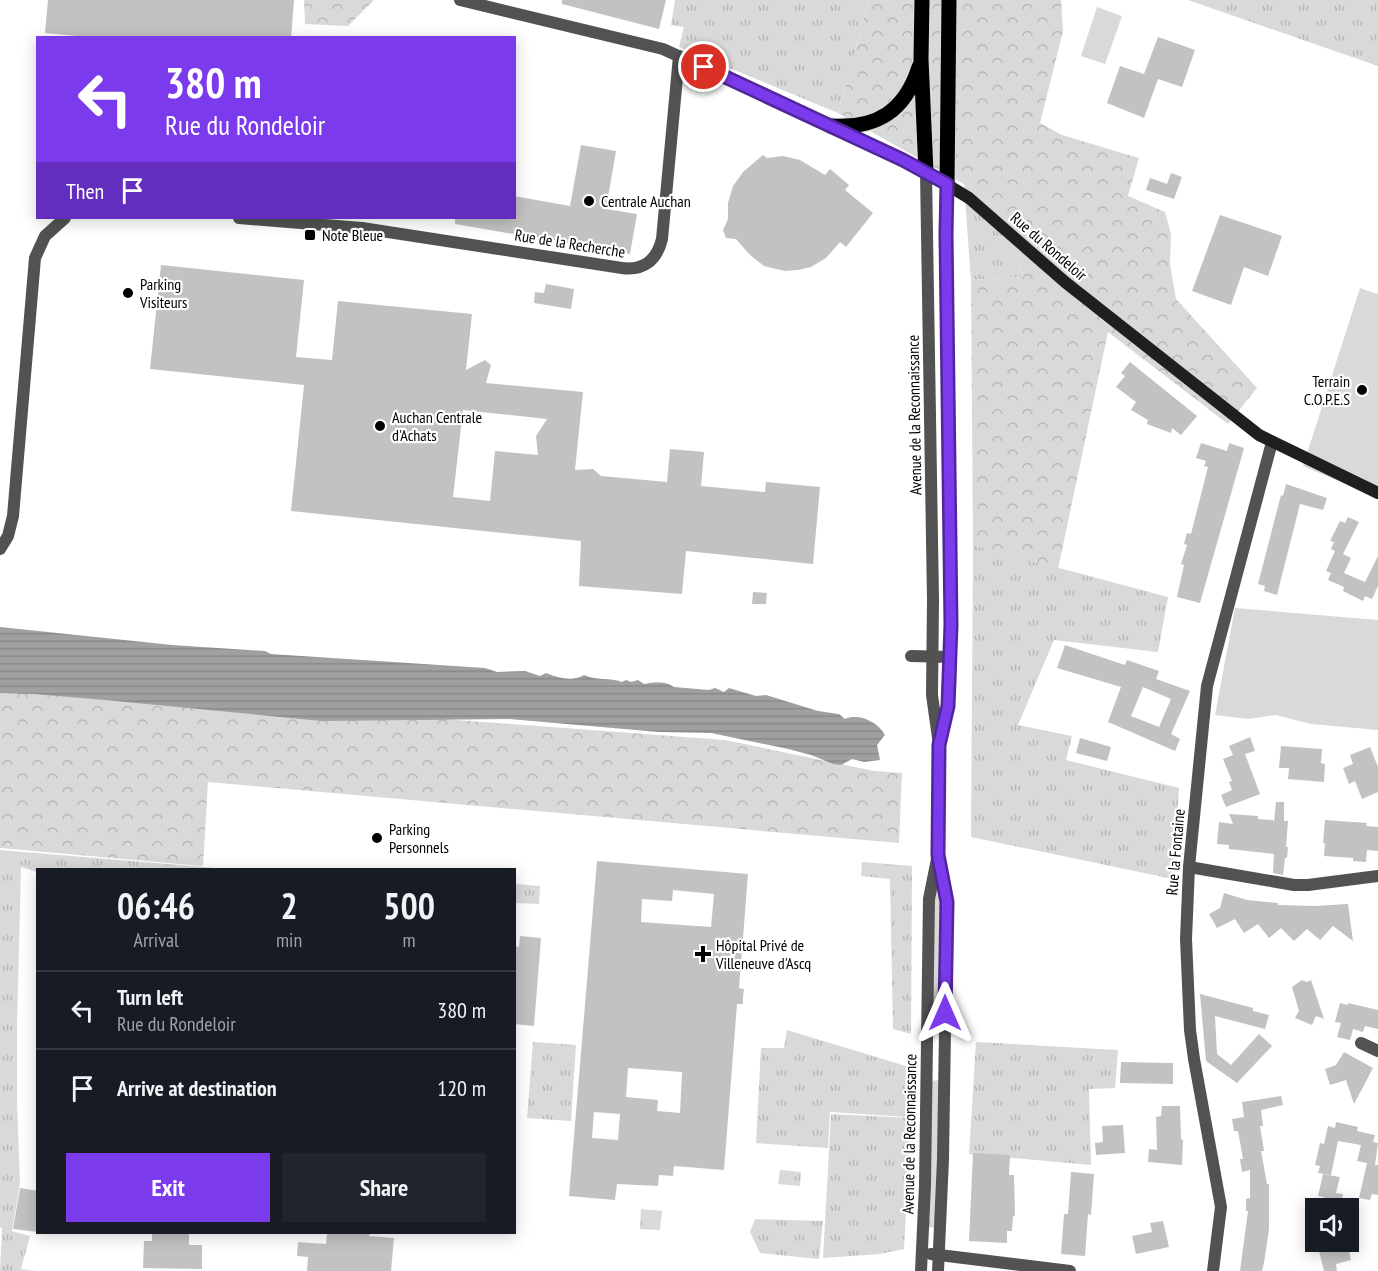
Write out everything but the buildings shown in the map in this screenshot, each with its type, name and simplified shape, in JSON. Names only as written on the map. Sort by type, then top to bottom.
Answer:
[{"type":"main road","points":[[922,0],[921,59],[926,172]]},
{"type":"main road","points":[[947,184],[949,0]]},
{"type":"main road","points":[[831,126],[863,124],[888,114],[908,95],[914,84],[921,59]]},
{"type":"street","name":"Rue du Rondeloir","points":[[460,0],[663,49],[926,172],[969,198],[1065,282],[1259,435],[1378,493]]},
{"type":"street","name":"Rue de la Recherche","points":[[251,219],[362,228],[622,268],[642,267],[656,255],[662,239],[678,56]]},
{"type":"street","name":"Avenue de la Reconnaissance","points":[[921,1271],[925,1185],[929,899],[938,855],[939,745],[933,709],[926,172]]},
{"type":"street","name":"Avenue de la Reconnaissance","points":[[939,745],[948,706],[950,657],[947,184]]},
{"type":"street","points":[[0,549],[10,530],[13,516],[35,258],[45,237],[64,219]]},
{"type":"street","name":"Rue la Fontaine","points":[[1213,1271],[1221,1207],[1190,1030],[1186,939],[1189,867],[1207,686],[1272,442]]},
{"type":"street","points":[[911,656],[950,657]]},
{"type":"street","name":"Avenue de la Reconnaissance","points":[[938,855],[947,902],[938,1271]]},
{"type":"street","points":[[1189,867],[1294,885],[1378,876]]},
{"type":"street","points":[[1361,1043],[1378,1051]]},
{"type":"street","points":[[922,1254],[939,1254],[1070,1271]]},
{"type":"green space","points":[[304,0],[374,0],[348,26],[305,24]]},
{"type":"green space","points":[[675,0],[869,0],[838,113],[679,47],[684,27],[671,25]]},
{"type":"green space","points":[[869,0],[1061,0],[1063,31],[1040,123],[1062,135],[1139,158],[1128,196],[1165,212],[1171,234],[1170,264],[1176,299],[1257,388],[1228,424],[1108,332],[1058,569],[973,545],[971,280],[1024,277],[995,211],[964,184],[838,113]]},
{"type":"green space","points":[[1188,0],[1378,0],[1378,66]]},
{"type":"green space","points":[[1097,7],[1122,16],[1105,64],[1081,56]]},
{"type":"green space","points":[[964,184],[995,210],[1024,277],[971,280]]},
{"type":"green space","points":[[1360,288],[1377,294],[1378,292],[1378,498],[1303,466]]},
{"type":"green space","points":[[973,545],[1168,597],[1158,652],[1054,640],[1018,725],[1072,736],[1066,760],[1179,788],[1173,879],[971,837]]},
{"type":"green space","points":[[1235,608],[1378,620],[1378,730],[1311,724],[1276,715],[1248,719],[1215,715]]},
{"type":"green space","points":[[0,686],[725,740],[874,771],[902,773],[899,843],[208,782],[203,866],[0,848]]},
{"type":"green space","points":[[0,850],[215,868],[36,868],[36,872],[21,867],[17,1026],[20,1183],[12,1231],[30,1236],[21,1269],[36,1271],[0,1271],[2,1228],[0,1227]]},
{"type":"green space","points":[[862,862],[912,866],[911,1034],[893,1029],[890,879],[861,876]]},
{"type":"green space","points":[[516,884],[540,886],[539,904],[516,903]]},
{"type":"green space","points":[[941,886],[943,904],[942,1030],[931,1031],[933,907],[937,887]]},
{"type":"green space","points":[[787,1030],[909,1067],[909,1117],[830,1112],[828,1148],[756,1143],[761,1048],[784,1048]]},
{"type":"green space","points":[[533,1042],[576,1045],[571,1121],[527,1118]]},
{"type":"green space","points":[[976,1042],[1118,1050],[1115,1088],[1089,1089],[1091,1165],[969,1154]]},
{"type":"green space","points":[[940,1080],[937,1228],[927,1227],[930,1081]]},
{"type":"green space","points":[[831,1114],[911,1118],[904,1249],[880,1254],[823,1258]]},
{"type":"green space","points":[[780,1170],[801,1172],[800,1186],[778,1184]]},
{"type":"green space","points":[[641,1209],[662,1211],[660,1230],[640,1229]]},
{"type":"green space","points":[[755,1219],[823,1221],[819,1259],[760,1253],[750,1232]]},
{"type":"shaded area","points":[[0,627],[172,645],[265,651],[271,654],[485,668],[497,672],[525,671],[540,676],[546,673],[565,678],[584,675],[622,682],[638,680],[644,684],[660,682],[674,687],[709,690],[715,688],[724,692],[729,688],[756,696],[766,695],[818,711],[839,714],[845,719],[862,718],[878,726],[885,735],[877,745],[880,760],[864,762],[852,759],[841,765],[788,749],[711,733],[659,732],[509,719],[322,721],[105,700],[0,693]]},
{"type":"place","name":"Centrale Auchan","points":[[589,201]]},
{"type":"place","name":"Note Bleue","points":[[310,235]]},
{"type":"place","name":"Parking Visiteurs","points":[[128,293]]},
{"type":"place","name":"Terrain C.O.P.E.S","points":[[1362,390]]},
{"type":"place","name":"Auchan Centrale d'Achats","points":[[380,426]]},
{"type":"place","name":"Parking Personnels","points":[[377,838]]},
{"type":"place","name":"Hôpital Privé de Villeneuve d'Ascq","points":[[703,954]]},
{"type":"route","points":[[704,67],[903,160],[947,184],[951,625],[950,692],[939,745],[938,855],[947,902],[945,1013]]}]
